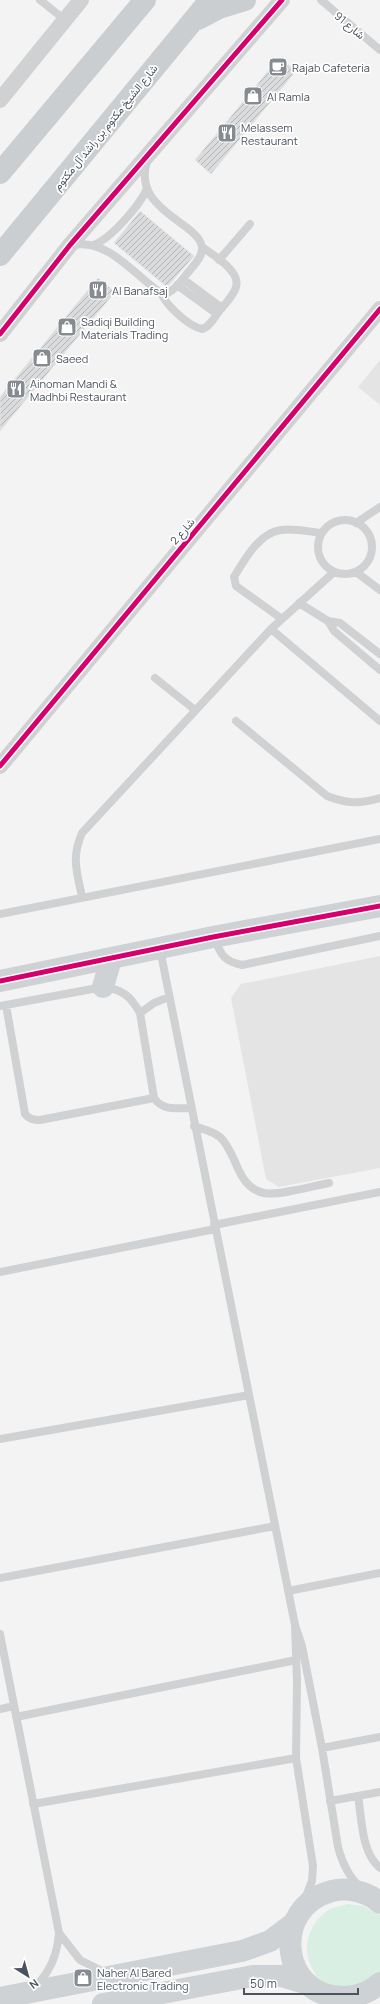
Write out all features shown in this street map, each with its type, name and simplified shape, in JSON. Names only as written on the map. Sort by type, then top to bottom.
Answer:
[{"type":"main road","points":[[0,173],[145,0]]},
{"type":"main road","name":"شارع الشيخ مكتوم بن راشد آل مكتوم","points":[[0,255],[210,0]]},
{"type":"main road","points":[[188,26],[219,8],[245,0]]},
{"type":"street","points":[[0,100],[81,0]]},
{"type":"street","points":[[0,334],[70,245],[282,0]]},
{"type":"street","name":"شارع 2","points":[[0,766],[380,309]]},
{"type":"street","points":[[0,981],[213,937],[380,906]]},
{"type":"street","points":[[104,987],[112,959]]},
{"type":"street","points":[[0,1998],[256,1947],[282,1933],[314,1899],[323,1894],[339,1890],[354,1890],[377,1901]]},
{"type":"street","points":[[296,1918],[290,1936],[290,1949],[293,1962],[299,1974],[308,1984]]},
{"type":"street","points":[[103,2004],[136,2001],[267,1975],[281,1976],[308,1984],[339,2001],[364,1993],[377,1991]]},
{"type":"lane","points":[[40,0],[65,20]]},
{"type":"lane","name":"شارع 91","points":[[320,0],[380,50]]},
{"type":"lane","points":[[150,154],[145,176],[147,188],[155,202],[195,235],[200,240],[202,247],[198,260],[180,282],[171,292],[166,294],[161,293]]},
{"type":"lane","points":[[70,245],[93,245],[100,243],[141,199],[147,188]]},
{"type":"lane","points":[[219,260],[250,224]]},
{"type":"lane","points":[[93,245],[107,251],[161,293],[169,307],[198,328],[206,328],[237,286],[237,279],[234,272],[202,247]]},
{"type":"lane","points":[[180,282],[220,311]]},
{"type":"lane","points":[[356,523],[380,507]]},
{"type":"lane","points":[[340,521],[356,523],[367,532],[372,547],[368,561],[356,572],[349,574],[334,572],[328,568],[319,555],[319,540],[322,533],[327,527],[340,521]]},
{"type":"lane","points":[[282,619],[236,586],[234,577],[257,544],[272,532],[281,530],[322,533]]},
{"type":"lane","points":[[82,897],[74,861],[76,846],[82,833],[271,629],[334,572]]},
{"type":"lane","points":[[356,572],[380,590]]},
{"type":"lane","points":[[299,603],[328,621],[340,623],[380,654]]},
{"type":"lane","points":[[328,621],[334,631],[380,670]]},
{"type":"lane","points":[[271,629],[380,721]]},
{"type":"lane","points":[[155,678],[195,710]]},
{"type":"lane","points":[[236,722],[327,796],[344,802],[362,803],[380,798]]},
{"type":"lane","points":[[0,914],[380,839]]},
{"type":"lane","points":[[213,937],[222,956],[231,963],[242,965],[380,936]]},
{"type":"lane","points":[[160,949],[214,1227],[295,1625],[296,1758],[313,1866],[312,1881],[296,1918]]},
{"type":"lane","points":[[154,1098],[40,1120],[29,1118],[25,1114],[3,1005],[104,987],[115,988],[126,993],[134,1002],[140,1014],[154,1098],[158,1104],[164,1107],[191,1108]]},
{"type":"lane","points":[[140,1014],[154,1003],[169,997]]},
{"type":"lane","points":[[194,1126],[219,1136],[228,1147],[246,1182],[254,1189],[266,1193],[329,1184]]},
{"type":"lane","points":[[0,1272],[380,1192]]},
{"type":"lane","points":[[0,1439],[249,1395]]},
{"type":"lane","points":[[0,1578],[275,1526]]},
{"type":"lane","points":[[288,1591],[380,1572]]},
{"type":"lane","points":[[295,1625],[301,1639],[322,1748],[338,1847],[342,1861],[353,1880],[377,1901]]},
{"type":"lane","points":[[0,1639],[59,1934],[53,1963],[42,1980],[30,1992]]},
{"type":"lane","points":[[16,1717],[296,1660]]},
{"type":"lane","points":[[0,1709],[14,1706]]},
{"type":"lane","points":[[322,1748],[380,1737]]},
{"type":"lane","points":[[33,1804],[296,1758]]},
{"type":"lane","points":[[330,1801],[380,1792]]},
{"type":"lane","points":[[358,1796],[368,1852],[375,1864],[380,1868]]},
{"type":"lane","points":[[59,1934],[80,1960],[88,1965],[116,1976]]},
{"type":"shaded area","points":[[380,360],[380,405],[358,387]]},
{"type":"shaded area","points":[[380,956],[380,1168],[279,1187],[266,1179],[231,998],[241,984]]},
{"type":"green space","points":[[348,1904],[363,1906],[380,1915],[380,1979],[369,1988],[343,1989],[329,1987],[318,1977],[309,1962],[307,1944],[312,1928],[323,1914],[330,1909]]},
{"type":"building","points":[[279,58],[296,71],[211,174],[195,160]]},
{"type":"building","points":[[140,211],[194,256],[167,287],[114,243]]},
{"type":"building","points":[[98,278],[115,292],[0,431],[0,397]]},
{"type":"cycle path","points":[[0,334],[70,245],[282,0]]},
{"type":"cycle path","points":[[0,766],[380,309]]},
{"type":"cycle path","points":[[0,981],[213,937],[380,906]]},
{"type":"place","name":"Rajab Cafeteria","points":[[278,67]]},
{"type":"place","name":"Al Ramla","points":[[253,96]]},
{"type":"place","name":"Melassem Restaurant","points":[[227,133]]},
{"type":"place","name":"Al Banafsaj","points":[[98,290]]},
{"type":"place","name":"Sadiqi Building Materials Trading","points":[[67,327]]},
{"type":"place","name":"Saeed","points":[[42,358]]},
{"type":"place","name":"Ainoman Mandi & Madhbi Restaurant","points":[[16,389]]},
{"type":"place","name":"Naher Al Bared Electronic Trading","points":[[83,1978]]}]
